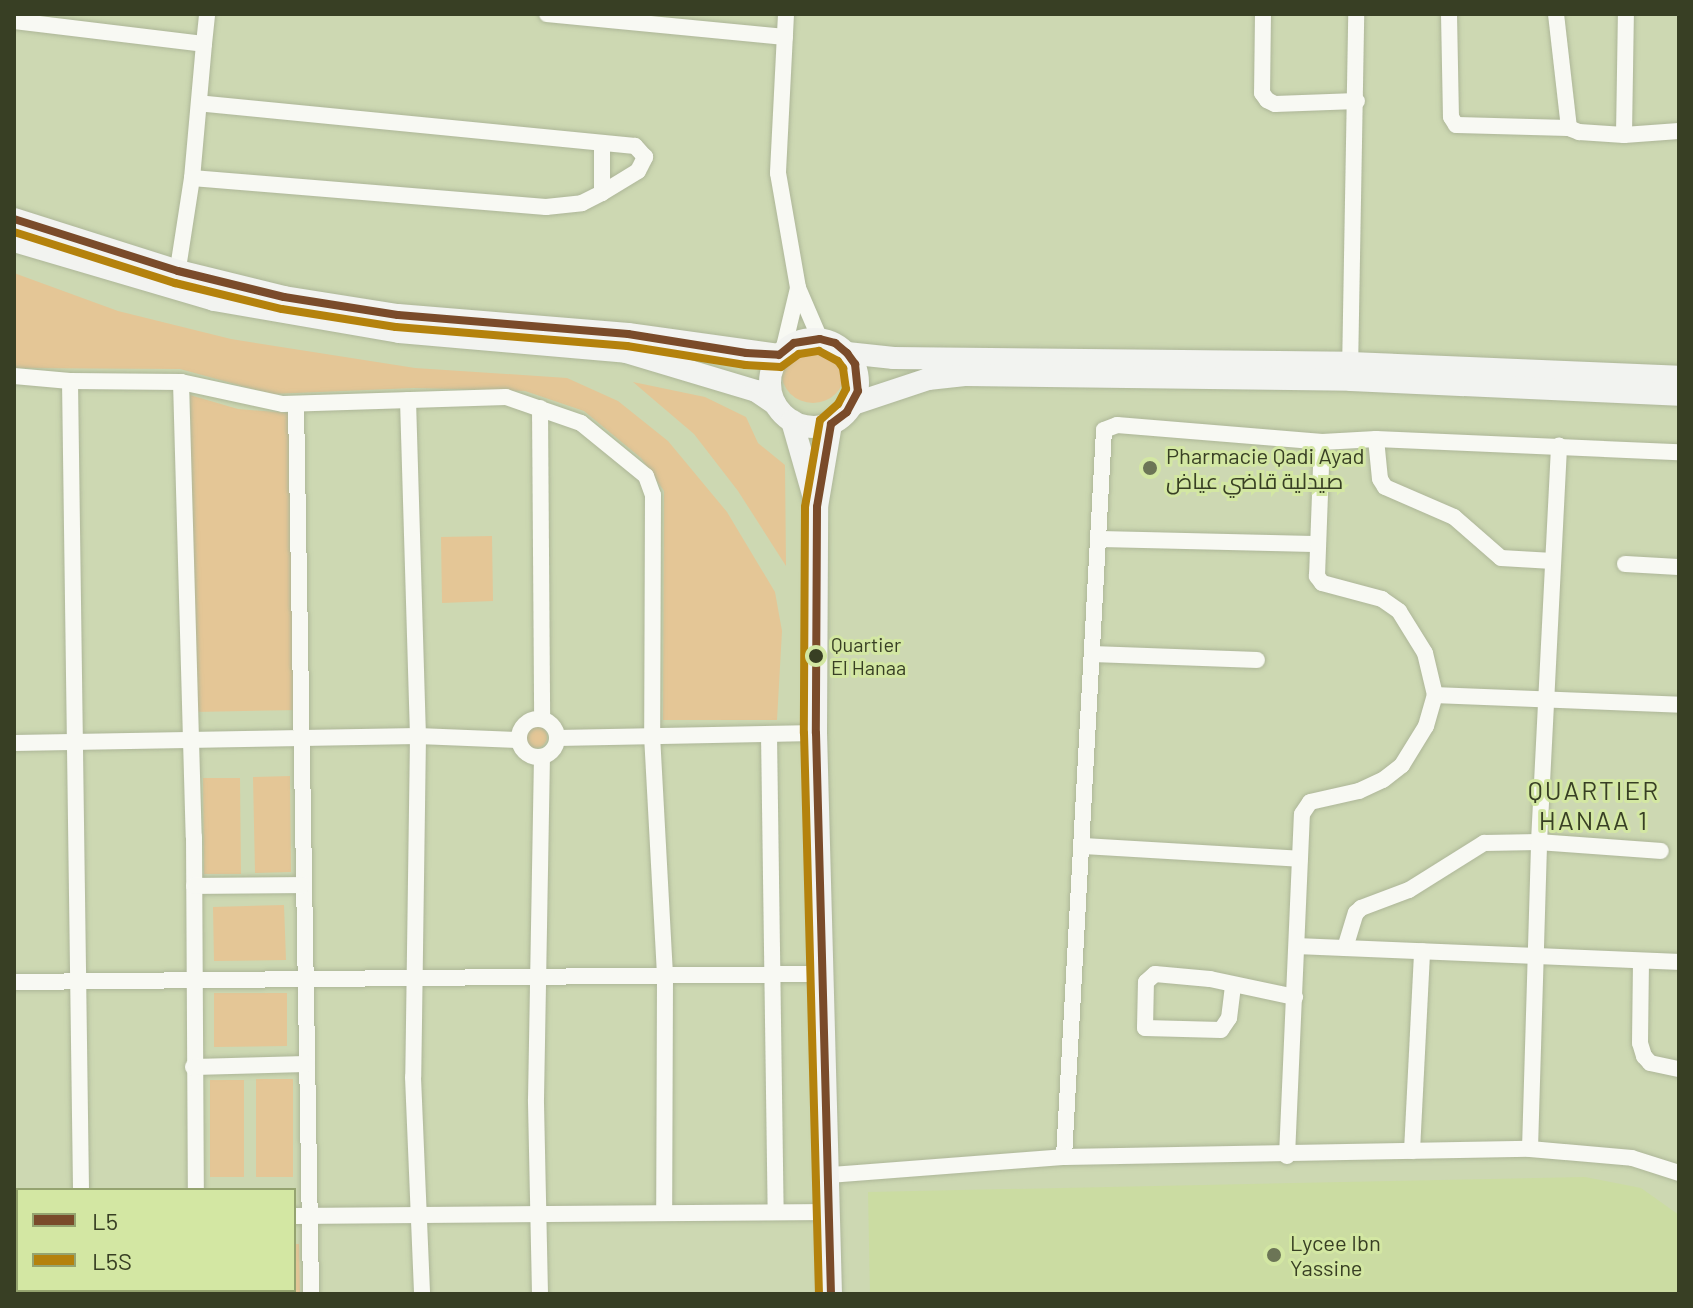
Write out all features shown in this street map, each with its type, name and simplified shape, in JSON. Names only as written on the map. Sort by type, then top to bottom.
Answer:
[{"type":"main road","points":[[14,219],[176,280],[214,300],[399,332],[626,352],[743,387],[775,404],[792,421],[817,507]]},
{"type":"main road","points":[[14,241],[176,280],[398,315],[628,334],[781,353],[807,339],[820,339],[835,343],[847,353],[859,377],[853,404]]},
{"type":"main road","points":[[775,404],[771,379],[781,353]]},
{"type":"main road","points":[[847,353],[894,358],[1350,372],[1679,377]]},
{"type":"main road","points":[[792,421],[818,427],[831,424],[853,404],[917,382],[965,375],[1350,372],[1679,395]]},
{"type":"main road","points":[[831,424],[817,507],[816,733],[825,974],[831,1294]]},
{"type":"street","points":[[176,280],[192,178],[207,14]]},
{"type":"street","points":[[547,14],[785,37]]},
{"type":"street","points":[[786,14],[778,173],[798,288],[820,339]]},
{"type":"street","points":[[1263,14],[1262,93],[1267,100],[1275,104],[1357,101]]},
{"type":"street","points":[[1350,372],[1357,101],[1356,14]]},
{"type":"street","points":[[1449,14],[1451,117],[1456,125],[1569,128],[1579,132],[1624,135],[1679,131]]},
{"type":"street","points":[[1556,14],[1569,128]]},
{"type":"street","points":[[1624,135],[1626,14]]},
{"type":"street","points":[[14,21],[204,44]]},
{"type":"street","points":[[192,178],[546,207],[582,203],[602,193],[638,171],[645,157],[635,146],[199,103]]},
{"type":"street","points":[[602,143],[602,193]]},
{"type":"street","points":[[781,353],[798,288]]},
{"type":"street","points":[[14,376],[70,381],[181,382],[296,404],[506,397],[581,423],[646,476],[653,495],[652,735],[665,976],[664,1213]]},
{"type":"street","points":[[70,381],[81,1188]]},
{"type":"street","points":[[181,382],[194,886],[196,1188]]},
{"type":"street","points":[[408,400],[418,736],[413,1077],[422,1294]]},
{"type":"street","points":[[296,404],[303,979],[307,1064],[302,1216],[311,1294]]},
{"type":"street","points":[[540,408],[542,718]]},
{"type":"street","points":[[1064,1157],[1104,430],[1109,426],[1322,442],[1376,439],[1679,452]]},
{"type":"street","points":[[1376,439],[1380,479],[1385,487],[1454,517],[1501,558],[1553,561]]},
{"type":"street","points":[[1287,1156],[1304,807],[1320,798],[1359,791],[1383,780],[1402,765],[1426,726],[1435,695],[1425,653],[1399,611],[1382,599],[1322,583],[1315,568],[1322,442]]},
{"type":"street","points":[[1530,1149],[1534,955],[1559,446]]},
{"type":"street","points":[[1098,539],[1316,544]]},
{"type":"street","points":[[1625,564],[1679,567]]},
{"type":"street","points":[[1093,654],[1257,660]]},
{"type":"street","points":[[1435,695],[1546,697],[1679,705]]},
{"type":"street","points":[[542,718],[553,725],[558,738],[554,749],[542,757],[528,755],[518,740],[521,727],[529,720],[542,718]]},
{"type":"street","points":[[558,738],[816,733]]},
{"type":"street","points":[[769,734],[776,1212]]},
{"type":"street","points":[[14,743],[418,736],[518,740]]},
{"type":"street","points":[[540,1294],[537,1213],[542,757]]},
{"type":"street","points":[[1345,948],[1356,913],[1361,908],[1409,890],[1475,846],[1500,841],[1539,842],[1661,851]]},
{"type":"street","points":[[1083,846],[1300,859]]},
{"type":"street","points":[[194,886],[302,885]]},
{"type":"street","points":[[1298,946],[1679,962]]},
{"type":"street","points":[[1412,1151],[1422,951]]},
{"type":"street","points":[[1641,961],[1640,1043],[1644,1056],[1650,1063],[1679,1069]]},
{"type":"street","points":[[14,982],[825,974]]},
{"type":"street","points":[[1233,986],[1229,1018],[1221,1030],[1145,1028],[1148,976],[1210,979],[1295,997]]},
{"type":"street","points":[[193,1067],[307,1064]]},
{"type":"street","points":[[830,1175],[1064,1157],[1287,1156],[1530,1149],[1632,1158],[1679,1173]]},
{"type":"street","points":[[302,1216],[831,1212]]},
{"type":"shaded area","points":[[14,273],[118,311],[231,339],[415,368],[567,378],[618,401],[668,441],[727,512],[775,592],[782,631],[777,720],[663,720],[664,491],[641,458],[584,411],[525,391],[414,388],[272,394],[180,369],[14,368]]},
{"type":"shaded area","points":[[813,339],[831,345],[839,353],[845,371],[839,389],[831,397],[813,403],[795,397],[787,389],[781,371],[787,353],[795,345]]},
{"type":"shaded area","points":[[633,382],[705,397],[746,417],[758,443],[785,465],[786,566],[738,491],[694,434]]},
{"type":"shaded area","points":[[190,395],[238,409],[290,413],[299,710],[195,712]]},
{"type":"shaded area","points":[[492,536],[493,601],[442,603],[441,537]]},
{"type":"shaded area","points":[[536,726],[544,729],[547,737],[544,745],[536,748],[528,745],[525,737],[528,729]]},
{"type":"shaded area","points":[[290,776],[291,872],[255,873],[253,777]]},
{"type":"shaded area","points":[[203,778],[240,778],[241,874],[204,874]]},
{"type":"shaded area","points":[[284,905],[286,960],[214,961],[213,907]]},
{"type":"shaded area","points":[[214,993],[287,993],[287,1046],[214,1047]]},
{"type":"shaded area","points":[[256,1079],[293,1079],[293,1177],[256,1177]]},
{"type":"shaded area","points":[[210,1080],[244,1080],[244,1177],[210,1177]]},
{"type":"shaded area","name":"Lycee Ibn Yassine","points":[[1585,1177],[1641,1188],[1679,1215],[1679,1294],[870,1294],[868,1192]]},
{"type":"shaded area","points":[[296,1244],[299,1244],[300,1294],[208,1294],[296,1292]]},
{"type":"transit line","name":"L5","points":[[14,219],[178,271],[284,297],[398,315],[628,334],[746,353],[779,355],[794,343],[820,339],[835,343],[847,353],[855,364],[858,391],[847,412],[831,424],[817,507],[816,733],[831,1294]]},
{"type":"transit line","name":"L5S","points":[[14,232],[175,283],[282,309],[396,327],[627,346],[745,365],[781,367],[799,354],[819,351],[838,361],[843,368],[846,389],[838,404],[820,420],[805,507],[804,733],[819,1294]]},
{"type":"place","name":"Pharmacie Qadi Ayad صيدلية قاضي عياض","points":[[1150,468]]},
{"type":"place","name":"Quartier El Hanaa","points":[[816,656]]},
{"type":"place","name":"Lycee Ibn Yassine","points":[[1274,1255]]},
{"type":"district","name":"QUARTIER HANAA 1","points":[[1594,805]]}]
